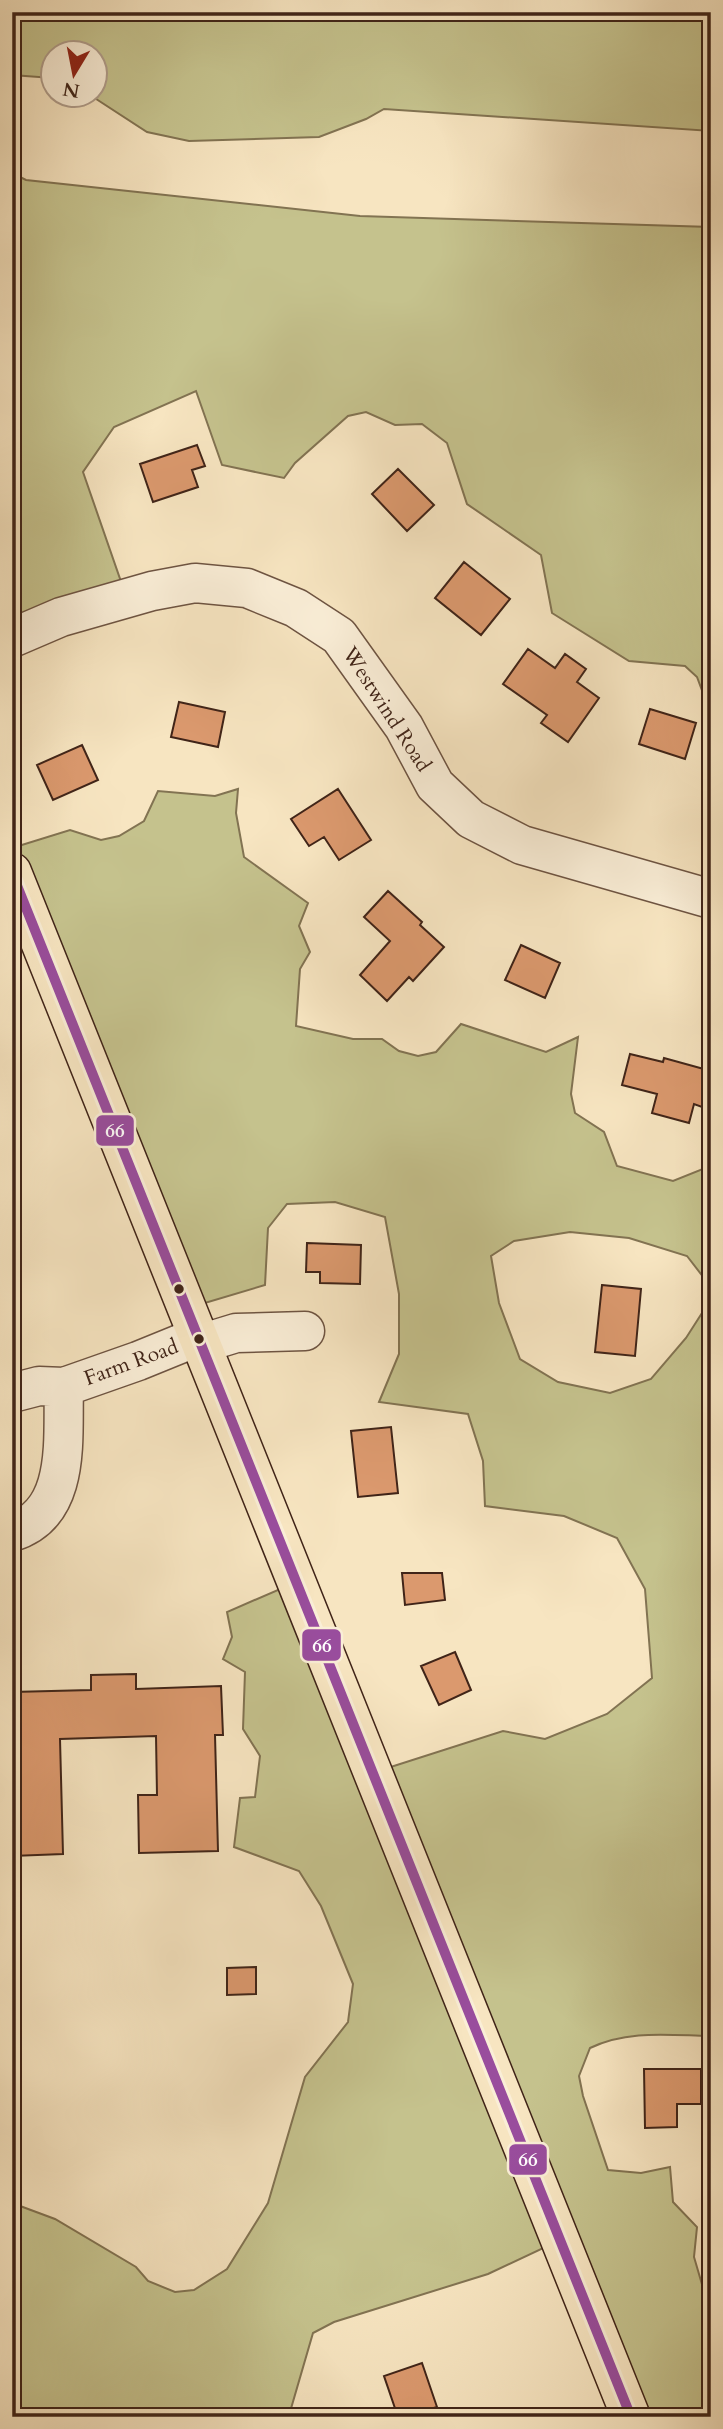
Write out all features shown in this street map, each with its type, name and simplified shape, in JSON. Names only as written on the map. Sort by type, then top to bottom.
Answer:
[{"type":"main road","points":[[12,872],[631,2417]]},
{"type":"street","name":"Westwind Road","points":[[12,638],[61,617],[152,590],[195,583],[247,588],[296,608],[339,636],[404,727],[435,785],[471,819],[522,845],[711,900]]},
{"type":"street","name":"Farm Road","points":[[12,1392],[39,1386],[64,1387],[199,1340],[236,1333],[304,1331]]},
{"type":"street","name":"Farm Road","points":[[12,1532],[23,1529],[40,1517],[54,1497],[60,1476],[64,1387]]},
{"type":"shaded area","points":[[12,12],[711,12],[711,131],[384,109],[319,137],[189,141],[147,132],[108,107],[108,38],[38,38],[38,77],[12,75]]},
{"type":"shaded area","points":[[12,173],[26,180],[360,216],[711,227],[711,697],[703,693],[697,677],[685,666],[629,661],[552,613],[541,555],[467,504],[447,443],[422,424],[395,425],[366,412],[348,416],[295,463],[284,478],[222,465],[196,391],[114,427],[83,472],[127,599],[12,640]]},
{"type":"shaded area","points":[[238,789],[236,813],[244,857],[308,903],[299,926],[310,952],[300,969],[296,1026],[353,1039],[382,1039],[399,1051],[418,1056],[436,1052],[461,1024],[546,1052],[578,1037],[571,1094],[575,1113],[604,1132],[617,1166],[673,1181],[703,1169],[711,1157],[711,1287],[687,1256],[629,1238],[570,1232],[514,1241],[491,1256],[499,1303],[520,1359],[558,1382],[610,1393],[651,1379],[686,1338],[711,1299],[711,2038],[648,2035],[604,2042],[590,2048],[579,2076],[608,2170],[641,2173],[670,2167],[673,2202],[697,2227],[694,2257],[711,2315],[711,2417],[632,2417],[558,2241],[488,2274],[334,2322],[313,2333],[290,2412],[292,2417],[12,2417],[12,2203],[55,2219],[136,2267],[148,2281],[175,2292],[194,2290],[227,2269],[268,2203],[305,2077],[348,2022],[353,1984],[321,1906],[299,1871],[234,1847],[240,1798],[255,1797],[260,1756],[243,1729],[245,1672],[223,1659],[232,1637],[227,1612],[294,1583],[372,1773],[503,1731],[545,1739],[607,1714],[652,1678],[645,1589],[617,1538],[564,1516],[485,1506],[483,1461],[468,1414],[379,1402],[399,1354],[399,1294],[385,1217],[335,1202],[287,1204],[268,1228],[265,1285],[188,1308],[12,876],[12,848],[70,830],[101,840],[119,836],[144,821],[158,791],[215,796]]},
{"type":"building","points":[[197,445],[205,466],[192,470],[198,487],[153,502],[140,464]]},
{"type":"building","points":[[398,469],[434,505],[407,531],[372,494]]},
{"type":"building","points":[[464,562],[510,599],[481,635],[435,598]]},
{"type":"building","points":[[528,649],[555,668],[565,654],[586,669],[577,682],[599,698],[568,742],[541,723],[547,715],[503,684]]},
{"type":"building","points":[[179,702],[225,712],[218,747],[171,737]]},
{"type":"building","points":[[650,709],[696,723],[685,759],[639,744]]},
{"type":"building","points":[[82,745],[98,780],[53,800],[37,765]]},
{"type":"building","points":[[338,789],[371,840],[339,860],[324,837],[309,846],[291,819]]},
{"type":"building","points":[[388,891],[422,922],[420,925],[444,947],[413,981],[409,977],[387,1001],[360,975],[390,941],[364,917]]},
{"type":"building","points":[[521,945],[560,963],[545,998],[505,980]]},
{"type":"building","points":[[630,1054],[663,1062],[664,1058],[711,1071],[702,1107],[694,1104],[689,1123],[652,1113],[657,1094],[622,1085]]},
{"type":"building","points":[[307,1243],[361,1245],[360,1284],[320,1283],[320,1272],[306,1272]]},
{"type":"building","points":[[602,1285],[641,1289],[635,1356],[595,1352]]},
{"type":"building","points":[[391,1427],[398,1493],[358,1497],[351,1431]]},
{"type":"building","points":[[402,1573],[442,1573],[445,1600],[405,1605]]},
{"type":"building","points":[[455,1652],[471,1690],[439,1705],[421,1666]]},
{"type":"building","points":[[136,1674],[136,1689],[221,1686],[223,1735],[215,1735],[218,1851],[139,1853],[138,1795],[157,1795],[156,1736],[60,1739],[63,1854],[12,1856],[12,1692],[91,1690],[91,1675]]},
{"type":"building","points":[[256,1967],[256,1994],[227,1995],[227,1968]]},
{"type":"building","points":[[644,2069],[701,2069],[701,2104],[677,2104],[677,2127],[645,2128]]},
{"type":"building","points":[[422,2363],[437,2407],[398,2417],[384,2376]]},
{"type":"transit line","name":"66","points":[[12,873],[631,2417]]}]
